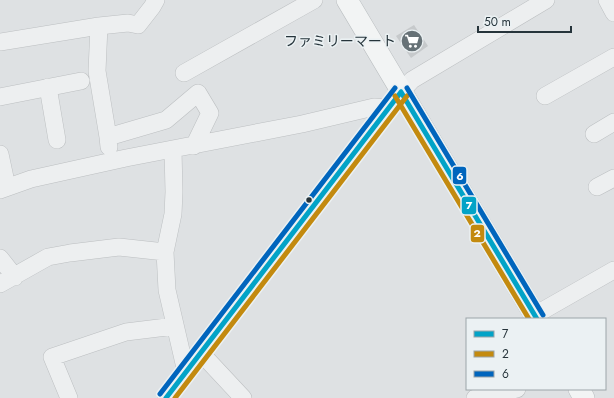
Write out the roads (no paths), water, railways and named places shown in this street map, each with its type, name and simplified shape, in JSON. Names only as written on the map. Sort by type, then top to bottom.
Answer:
[{"type":"main road","points":[[347,0],[395,100],[536,317]]},
{"type":"street","points":[[0,42],[99,26],[128,23],[138,26],[156,0]]},
{"type":"street","points":[[184,73],[314,0]]},
{"type":"street","points":[[166,398],[395,100],[412,80],[546,0]]},
{"type":"street","points":[[607,0],[614,12]]},
{"type":"street","points":[[99,26],[97,71],[108,136],[110,162]]},
{"type":"street","points":[[545,96],[614,58]]},
{"type":"street","points":[[0,97],[81,81]]},
{"type":"street","points":[[48,87],[57,140]]},
{"type":"street","points":[[108,136],[166,120],[198,93],[210,113],[194,146]]},
{"type":"street","points":[[0,154],[4,188],[31,178],[302,124],[395,100]]},
{"type":"street","points":[[594,134],[614,122]]},
{"type":"street","points":[[173,150],[173,214],[165,252],[168,290],[186,372]]},
{"type":"street","points":[[597,187],[614,178]]},
{"type":"street","points":[[0,258],[7,280],[48,257],[70,253],[119,247],[165,252]]},
{"type":"street","points":[[536,317],[614,270]]},
{"type":"street","points":[[69,398],[52,357],[126,332],[175,326]]},
{"type":"street","points":[[201,352],[243,398]]},
{"type":"street","points":[[475,398],[512,390]]},
{"type":"place","name":"ファミリーマート","points":[[412,41]]}]
